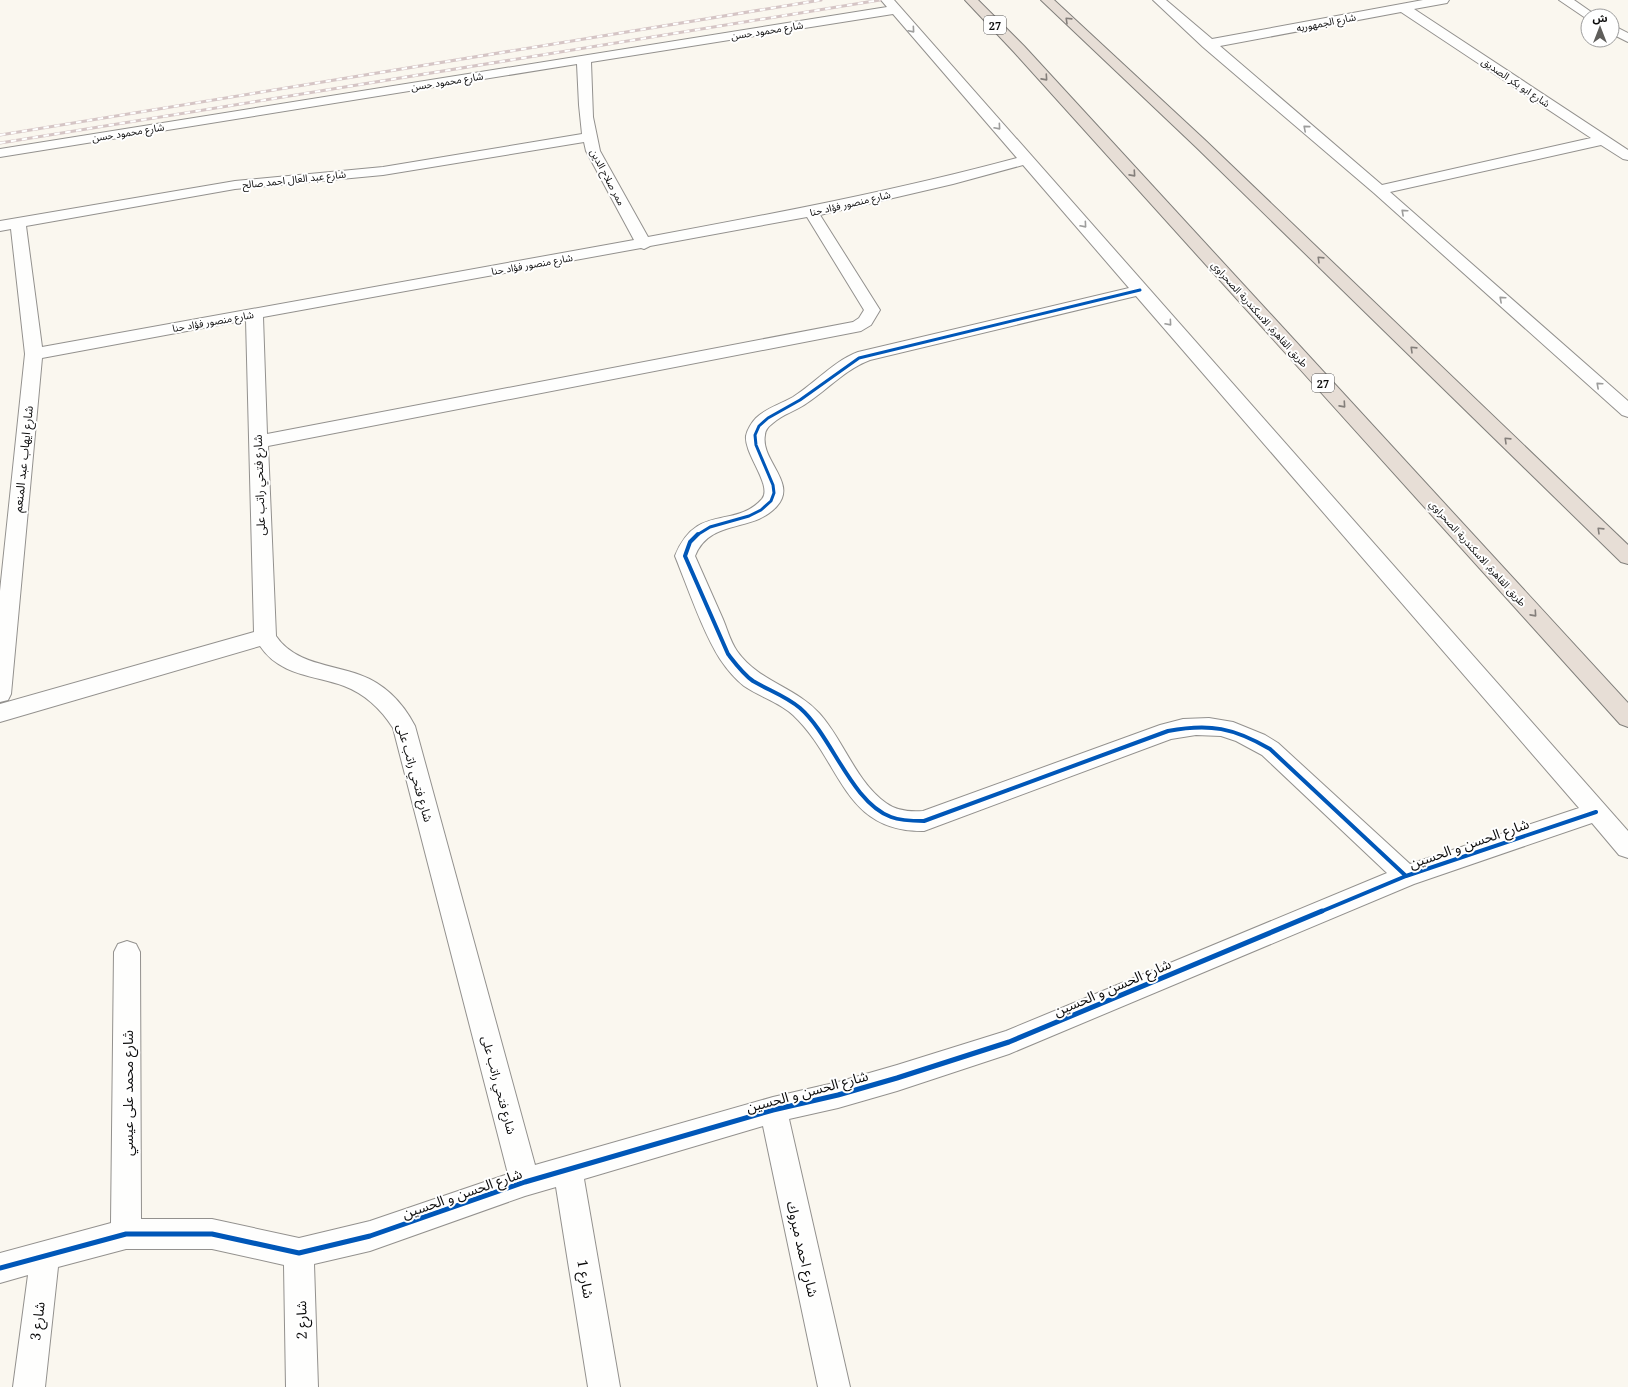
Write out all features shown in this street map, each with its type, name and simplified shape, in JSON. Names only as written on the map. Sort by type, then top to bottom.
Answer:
[{"type":"highway","name":"طريق القاهرة, الاسكندرية الصحراوي","points":[[971,0],[1019,49],[1628,718]]},
{"type":"highway","points":[[1047,0],[1088,40],[1202,144],[1628,557]]},
{"type":"street","points":[[1159,0],[1208,44],[1379,190],[1628,411]]},
{"type":"street","name":"شارع الجمهوريه","points":[[1208,44],[1443,0]]},
{"type":"street","points":[[1565,0],[1580,9]]},
{"type":"street","points":[[891,5],[1628,848]]},
{"type":"street","name":"شارع محمود حسن","points":[[0,153],[584,58],[891,5]]},
{"type":"street","name":"شارع ابو بكر الصديق","points":[[1404,8],[1628,156]]},
{"type":"street","name":"ممر صلاح الدين","points":[[584,58],[589,137],[593,151],[644,244]]},
{"type":"street","name":"شارع عبد العال احمد صالح","points":[[9,225],[235,185],[383,171],[589,137]]},
{"type":"street","points":[[1379,190],[1602,140]]},
{"type":"street","name":"شارع منصور فؤاد حنا","points":[[34,354],[254,313],[644,244],[811,212],[953,180],[1027,160]]},
{"type":"street","points":[[258,442],[846,330],[860,326],[869,319],[872,310],[811,212]]},
{"type":"street","name":"شارع ايهاب عبد المنعم","points":[[0,694],[34,354],[9,225]]},
{"type":"street","points":[[1140,290],[859,357],[799,401],[772,416],[759,426],[754,438],[758,452],[775,490],[773,500],[766,508],[754,514],[704,529],[694,537],[687,546],[685,556],[721,640],[739,668],[752,680],[786,698],[800,708],[812,720],[865,799],[876,810],[890,818],[907,821],[924,821],[1168,731],[1187,726],[1208,725],[1230,729],[1270,749],[1406,876]]},
{"type":"street","name":"شارع فتحي راتب على","points":[[254,313],[266,637],[270,647],[279,656],[290,662],[346,678],[365,686],[381,697],[395,711],[404,726],[525,1182]]},
{"type":"street","points":[[0,713],[266,637]]},
{"type":"street","name":"شارع الحسن و الحسين","points":[[0,1268],[126,1234],[212,1234],[299,1253],[370,1236],[525,1182],[773,1110],[838,1095],[897,1078],[1009,1042],[1406,876],[1596,812]]},
{"type":"street","name":"شارع محمد على عيسي","points":[[126,1234],[127,952]]},
{"type":"street","name":"شارع احمد مبروك","points":[[773,1110],[834,1387]]},
{"type":"street","name":"شارع 1","points":[[568,1170],[604,1387]]},
{"type":"street","name":"شارع 2","points":[[299,1253],[302,1387]]},
{"type":"street","name":"شارع 3","points":[[29,1387],[45,1255]]},
{"type":"railway","points":[[0,135],[821,0]]},
{"type":"railway","points":[[0,143],[880,0]]},
{"type":"cycle path","points":[[1140,290],[861,357],[851,362],[800,400],[778,411],[763,421],[755,435],[756,445],[773,485],[774,493],[771,501],[761,510],[749,516],[710,527],[699,533],[690,542],[685,556],[721,640],[728,654],[739,668],[752,680],[786,698],[800,708],[812,720],[865,799],[878,811],[892,818],[906,821],[924,821],[1168,731],[1196,726],[1209,726],[1244,735],[1270,749],[1406,876]]},
{"type":"cycle path","points":[[0,1268],[126,1234],[212,1234],[299,1253],[370,1236],[525,1182],[773,1110],[838,1095],[897,1078],[1009,1042],[1406,876],[1596,812]]}]
